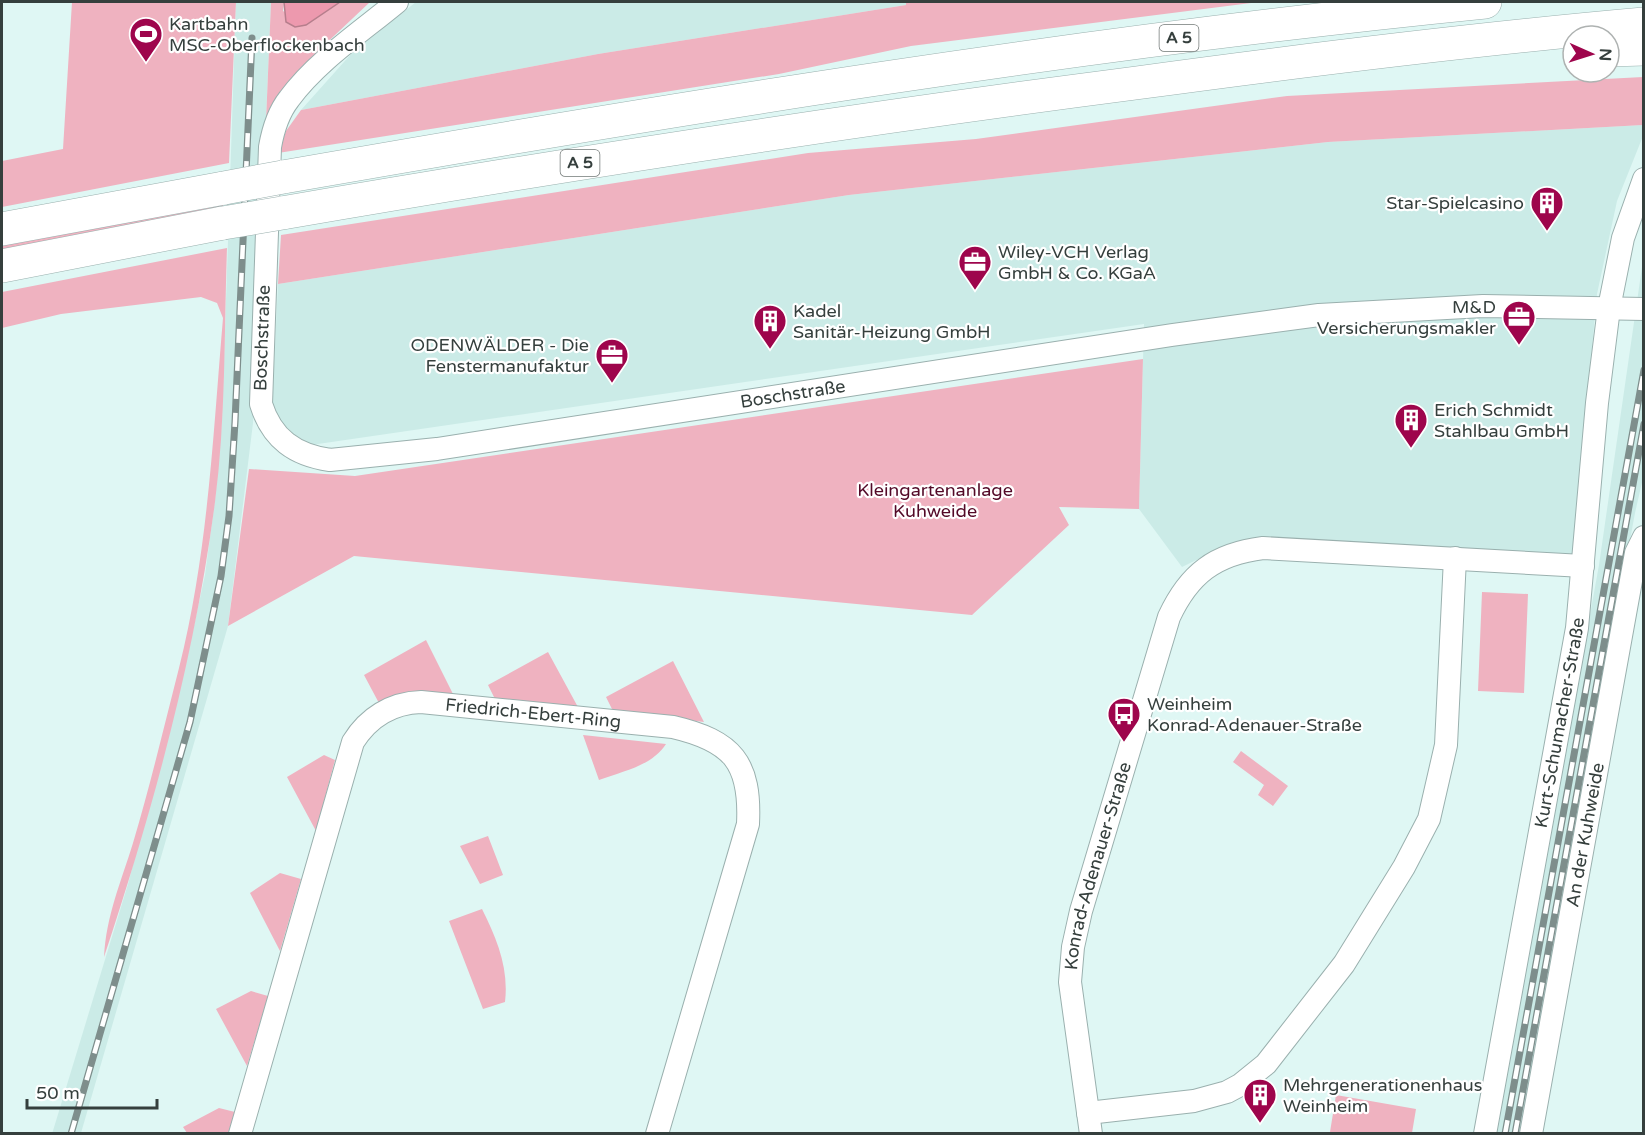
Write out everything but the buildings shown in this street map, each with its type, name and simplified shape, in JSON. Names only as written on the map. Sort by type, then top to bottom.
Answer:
[{"type":"highway","name":"A 5","points":[[2,230],[518,136],[873,79],[1353,15],[1485,2]]},
{"type":"highway","name":"A 5","points":[[2,266],[282,213],[513,173],[879,117],[1399,48],[1644,24]]},
{"type":"highway","points":[[1399,48],[1561,51]]},
{"type":"highway","points":[[1621,50],[1644,49]]},
{"type":"street","name":"Boschstraße","points":[[397,2],[325,62],[289,99],[276,123],[270,147],[261,404],[265,417],[280,440],[302,454],[322,459],[437,449],[1160,337],[1319,315],[1483,306],[1644,309]]},
{"type":"street","name":"Kurt-Schumacher-Straße","points":[[1485,1134],[1577,628],[1597,403],[1609,308],[1623,238],[1644,179]]},
{"type":"street","name":"An der Kuhweide","points":[[1531,1134],[1636,554],[1644,537]]},
{"type":"street","name":"Konrad-Adenauer-Straße","points":[[1455,558],[1446,745],[1429,819],[1404,867],[1344,964],[1266,1064],[1240,1085],[1227,1092],[1194,1101],[1090,1123],[1070,982],[1073,947],[1081,911],[1169,617],[1178,597],[1204,567],[1239,551],[1263,548],[1455,558],[1582,566]]},
{"type":"street","name":"Friedrich-Ebert-Ring","points":[[240,1134],[352,742],[371,720],[383,712],[399,705],[421,702],[674,727],[704,734],[730,753],[741,766],[748,792],[748,824],[657,1134]]},
{"type":"shaded area","points":[[236,2],[271,2],[253,423],[228,626],[81,1133],[52,1134],[128,884],[190,644],[205,575],[222,421]]},
{"type":"shaded area","points":[[284,2],[340,2],[306,25],[295,27],[286,22]]},
{"type":"shaded area","points":[[416,2],[906,2],[906,5],[598,54],[301,110],[352,53]]},
{"type":"shaded area","points":[[1643,125],[1643,136],[1617,201],[1597,294],[1573,554],[1247,545],[1221,548],[1182,567],[1139,509],[1144,324],[311,445],[288,431],[272,408],[278,284],[849,195],[1328,142]]},
{"type":"shaded area","points":[[1643,260],[1643,478],[1521,1133],[1496,1134],[1599,565]]},
{"type":"green space","name":"Kartbahn MSC-Oberflockenbach","points":[[72,2],[236,2],[229,163],[2,207],[2,161],[63,149]]},
{"type":"green space","points":[[271,2],[284,2],[283,11],[306,25],[340,2],[370,2],[317,52],[266,121]]},
{"type":"green space","points":[[906,2],[1259,2],[911,46],[779,74],[278,153],[286,131],[301,110],[598,54],[906,5]]},
{"type":"green space","points":[[1643,77],[1643,125],[1328,142],[849,195],[278,284],[281,235],[808,153],[976,139],[1287,96],[1561,81],[1561,84],[1621,84],[1621,78]]},
{"type":"green space","points":[[223,201],[223,212],[2,254],[2,244]]},
{"type":"green space","points":[[227,248],[219,470],[206,560],[184,675],[170,732],[139,846],[104,957],[111,913],[145,800],[189,625],[208,494],[223,318],[217,303],[201,297],[61,314],[2,328],[2,292]]},
{"type":"green space","name":"Kleingartenanlage Kuhweide","points":[[1143,359],[1139,509],[1059,507],[1069,525],[972,615],[354,556],[228,626],[249,469],[355,476]]},
{"type":"green space","points":[[1482,592],[1528,594],[1524,693],[1478,691]]},
{"type":"green space","points":[[426,640],[454,696],[380,705],[364,675]]},
{"type":"green space","points":[[548,652],[579,709],[495,699],[488,685]]},
{"type":"green space","points":[[673,661],[704,722],[613,711],[606,697]]},
{"type":"green space","points":[[583,735],[666,744],[645,763],[599,780]]},
{"type":"green space","points":[[1241,751],[1288,786],[1273,806],[1258,795],[1264,785],[1233,762]]},
{"type":"green space","points":[[324,755],[335,760],[316,831],[287,777]]},
{"type":"green space","points":[[488,836],[503,875],[480,884],[460,846]]},
{"type":"green space","points":[[280,873],[301,879],[280,951],[250,893]]},
{"type":"green space","points":[[482,909],[501,954],[506,989],[505,1002],[483,1009],[449,921]]},
{"type":"green space","points":[[251,991],[268,996],[247,1066],[216,1009]]},
{"type":"green space","points":[[1336,1095],[1416,1109],[1412,1133],[1330,1132]]},
{"type":"green space","points":[[219,1108],[235,1112],[228,1133],[187,1133],[183,1127]]},
{"type":"railway","points":[[71,1134],[190,722],[221,576],[229,516],[235,422],[252,38]]},
{"type":"railway","points":[[1505,1134],[1644,370]]},
{"type":"railway","points":[[1515,1134],[1644,424]]},
{"type":"place","name":"Kartbahn MSC-Oberflockenbach","points":[[146,63]]},
{"type":"place","name":"Star-Spielcasino","points":[[1547,232]]},
{"type":"place","name":"Wiley-VCH Verlag GmbH & Co. KGaA","points":[[975,291]]},
{"type":"place","name":"M&D Versicherungsmakler","points":[[1519,346]]},
{"type":"place","name":"Kadel Sanitär-Heizung GmbH","points":[[770,350]]},
{"type":"place","name":"ODENWÄLDER - Die Fenstermanufaktur","points":[[612,384]]},
{"type":"place","name":"Erich Schmidt Stahlbau GmbH","points":[[1411,449]]},
{"type":"place","name":"Weinheim Konrad-Adenauer-Straße","points":[[1124,743]]},
{"type":"place","name":"Mehrgenerationenhaus Weinheim","points":[[1260,1124]]}]
